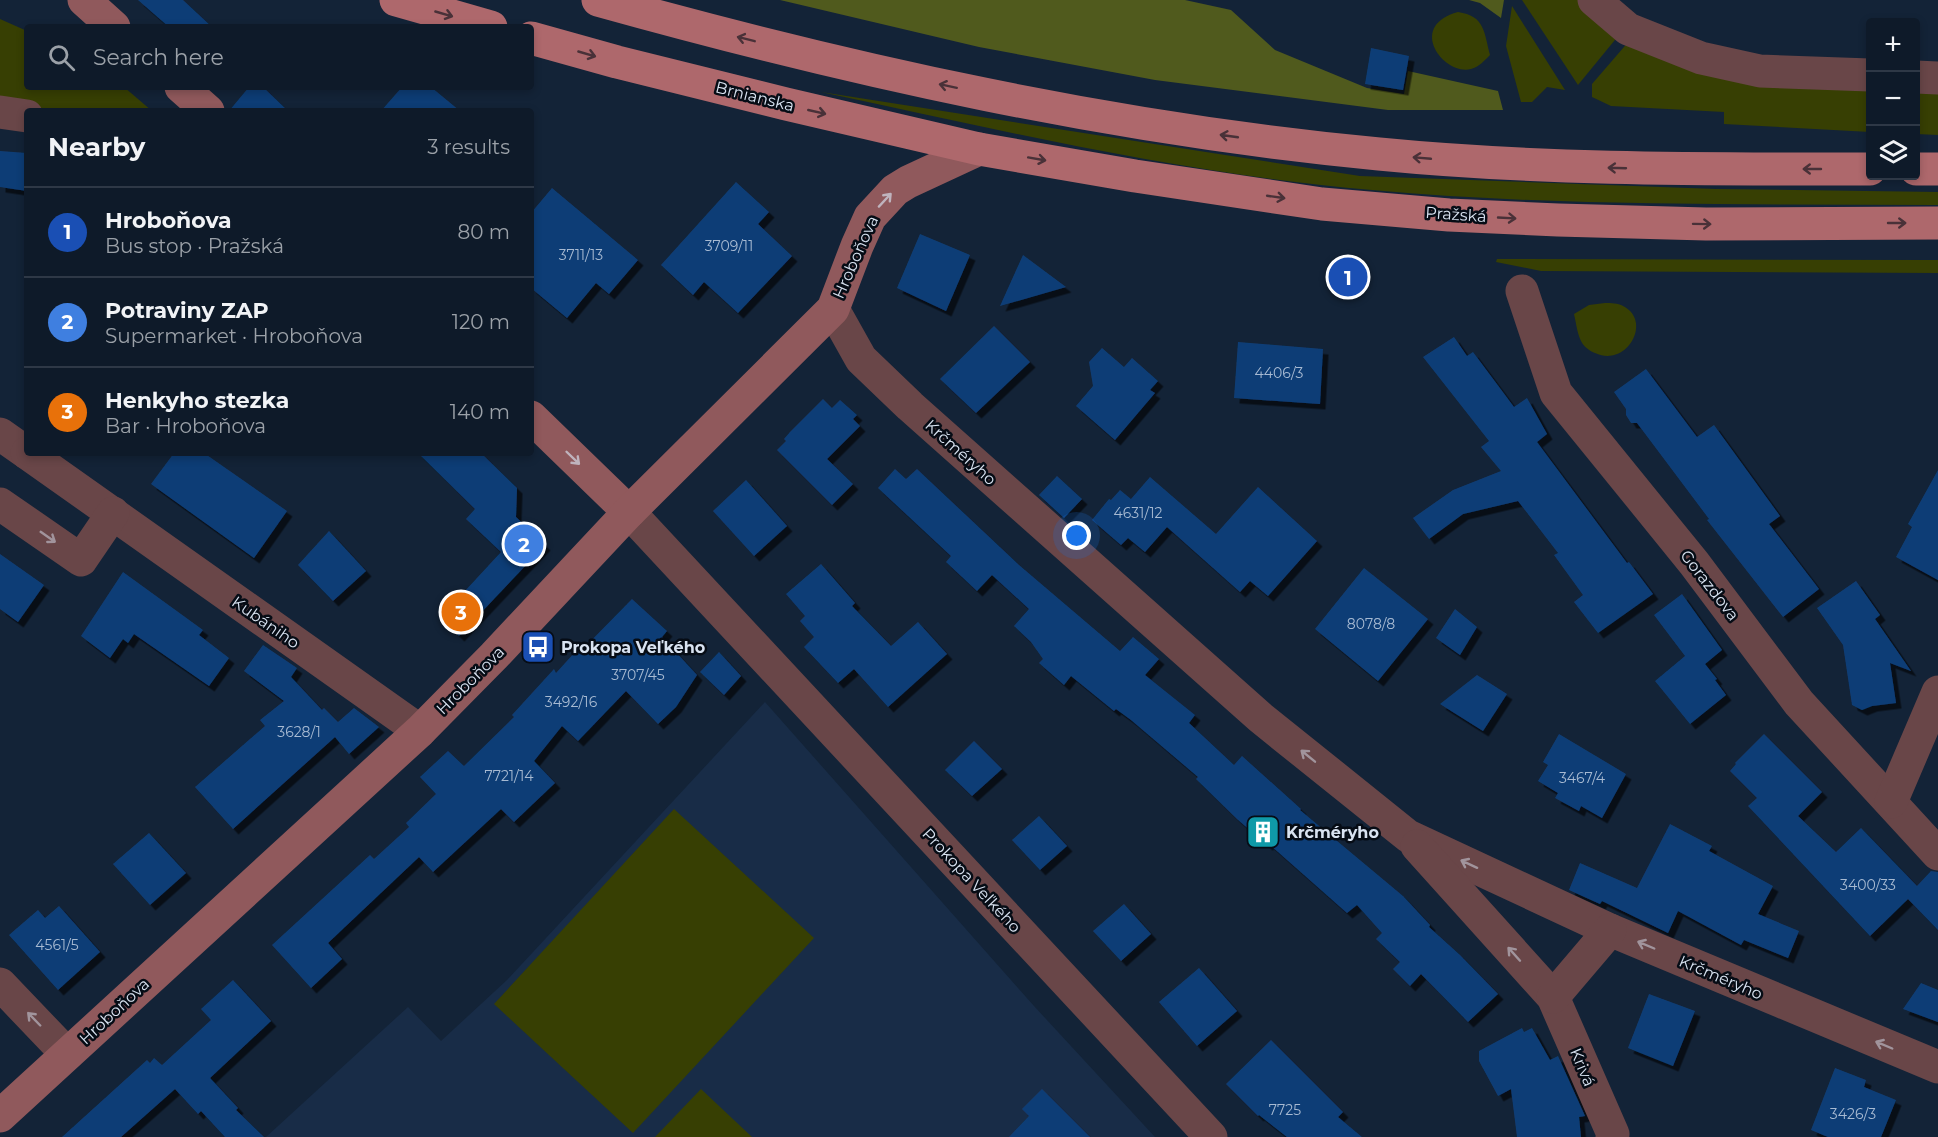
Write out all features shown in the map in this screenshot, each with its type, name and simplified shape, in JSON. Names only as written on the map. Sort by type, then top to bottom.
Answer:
[{"type":"main road","points":[[396,0],[480,24]]},
{"type":"main road","points":[[598,0],[803,53],[1005,98],[1157,126],[1377,154],[1476,162],[1639,169],[1866,169]]},
{"type":"main road","name":"Brnianska","points":[[534,39],[786,104],[980,149]]},
{"type":"main road","name":"Pražská","points":[[980,149],[1135,176],[1322,204],[1449,215],[1706,224],[1938,223]]},
{"type":"main road","points":[[1920,169],[1938,169]]},
{"type":"street","points":[[84,0],[111,24]]},
{"type":"street","points":[[1594,0],[1628,29],[1701,58],[1760,71],[1866,75]]},
{"type":"street","points":[[1920,77],[1938,78]]},
{"type":"street","points":[[184,90],[205,108]]},
{"type":"street","points":[[0,112],[24,116]]},
{"type":"street","name":"Hroboňova","points":[[0,1116],[420,731],[629,512],[833,309],[870,217],[883,202],[901,185],[980,149]]},
{"type":"street","name":"Gorazdova","points":[[1522,291],[1556,393],[1694,563],[1799,703],[1938,854]]},
{"type":"street","name":"Krčméryho","points":[[833,309],[861,359],[910,406],[1261,718],[1408,836],[1553,997]]},
{"type":"street","name":"Prokopa Veľkého","points":[[534,420],[629,512],[1211,1137]]},
{"type":"street","name":"Kubániho","points":[[0,434],[24,451]]},
{"type":"street","name":"Kubániho","points":[[31,456],[420,731]]},
{"type":"street","points":[[0,504],[81,560],[113,513]]},
{"type":"street","points":[[1891,802],[1938,692]]},
{"type":"street","name":"Krčméryho","points":[[1408,836],[1610,930],[1938,1068]]},
{"type":"street","points":[[1553,997],[1610,930]]},
{"type":"street","points":[[0,984],[67,1054]]},
{"type":"street","name":"Krivá","points":[[1553,997],[1612,1137]]},
{"type":"shaded area","points":[[765,702],[1034,1006],[1155,1137],[266,1137],[408,1007],[441,1041],[507,980]]},
{"type":"green space","points":[[780,0],[1185,0],[1231,10],[1275,50],[1367,88],[1404,94],[1408,71],[1498,91],[1503,110],[1388,110],[1155,80],[979,47]]},
{"type":"green space","points":[[1469,0],[1504,0],[1501,18],[1480,3]]},
{"type":"green space","points":[[1522,0],[1578,0],[1619,35],[1578,85]]},
{"type":"green space","points":[[1512,6],[1565,90],[1547,87],[1532,102],[1521,102],[1506,46]]},
{"type":"green space","points":[[1458,12],[1474,17],[1482,26],[1490,55],[1471,69],[1461,69],[1450,65],[1441,58],[1432,38],[1434,28],[1443,19]]},
{"type":"green space","points":[[0,19],[24,30],[24,90],[128,90],[148,108],[34,108],[0,101]]},
{"type":"green space","points":[[1630,40],[1866,87],[1866,132],[1724,124],[1724,112],[1611,106],[1592,97],[1592,84]]},
{"type":"green space","points":[[1920,91],[1938,92],[1938,135],[1920,134]]},
{"type":"green space","points":[[821,92],[1360,176],[1716,189],[1938,192],[1938,205],[1584,202],[1443,195],[1302,183],[1095,150]]},
{"type":"green space","points":[[1497,259],[1938,260],[1938,273],[1541,271],[1496,262]]},
{"type":"green space","points":[[1605,303],[1623,306],[1632,313],[1636,322],[1636,331],[1626,349],[1607,356],[1593,352],[1584,345],[1578,335],[1574,314],[1589,305]]},
{"type":"green space","points":[[674,809],[814,938],[633,1133],[494,1004]]},
{"type":"green space","points":[[701,1089],[752,1137],[655,1137]]},
{"type":"building","points":[[138,0],[183,0],[209,24],[166,24]]},
{"type":"building","points":[[1371,48],[1409,56],[1403,90],[1365,84]]},
{"type":"building","points":[[246,90],[266,90],[285,108],[232,108]]},
{"type":"building","points":[[399,90],[435,90],[456,108],[384,108]]},
{"type":"building","points":[[0,151],[24,153],[24,191],[0,187]]},
{"type":"building","points":[[736,182],[769,212],[758,224],[792,256],[738,313],[704,282],[693,295],[661,265]]},
{"type":"building","points":[[552,188],[638,260],[609,294],[596,283],[567,318],[534,290],[534,209]]},
{"type":"building","points":[[920,234],[970,255],[946,311],[897,288]]},
{"type":"building","points":[[1023,255],[1066,287],[1000,306]]},
{"type":"building","points":[[994,326],[1030,362],[976,413],[940,379]]},
{"type":"building","points":[[1454,337],[1467,356],[1473,352],[1514,407],[1527,398],[1547,434],[1537,442],[1627,563],[1629,562],[1653,594],[1598,633],[1574,602],[1583,595],[1554,555],[1558,553],[1518,501],[1463,514],[1429,539],[1413,518],[1453,490],[1501,471],[1481,447],[1489,441],[1423,357]]},
{"type":"building","points":[[1238,342],[1323,349],[1320,404],[1234,398]]},
{"type":"building","points":[[1102,348],[1124,367],[1132,358],[1158,381],[1150,390],[1155,393],[1115,440],[1076,406],[1093,386],[1089,362]]},
{"type":"building","points":[[1646,369],[1697,437],[1714,425],[1780,516],[1769,524],[1819,589],[1783,617],[1707,520],[1709,519],[1637,423],[1631,423],[1626,415],[1626,409],[1614,392]]},
{"type":"building","points":[[823,399],[832,408],[840,400],[857,415],[853,419],[860,426],[827,459],[853,484],[832,505],[777,450],[786,441],[784,439],[790,432]]},
{"type":"building","points":[[172,456],[208,456],[287,511],[254,558],[151,484]]},
{"type":"building","points":[[421,456],[484,456],[517,488],[516,517],[545,545],[459,636],[440,618],[501,552],[466,519],[475,509]]},
{"type":"building","points":[[895,469],[906,479],[917,469],[1019,565],[1120,651],[1133,637],[1159,659],[1145,675],[1195,715],[1189,723],[1234,765],[1242,756],[1300,810],[1403,896],[1430,925],[1429,927],[1498,994],[1468,1022],[1421,974],[1410,986],[1393,969],[1400,962],[1376,939],[1382,933],[1357,905],[1347,913],[1237,819],[1196,779],[1198,777],[1131,720],[1116,709],[1114,711],[1071,676],[1064,685],[1039,663],[1043,659],[1031,642],[1014,626],[1029,609],[992,575],[977,591],[946,562],[951,556],[878,488]]},
{"type":"building","points":[[1938,470],[1938,580],[1896,557],[1912,527],[1908,524]]},
{"type":"building","points":[[1057,476],[1082,499],[1064,518],[1039,495]]},
{"type":"building","points":[[1150,477],[1216,534],[1258,487],[1317,541],[1268,596],[1250,581],[1240,592],[1167,527],[1145,552],[1128,538],[1121,545],[1092,520],[1109,499],[1111,500],[1120,490],[1131,499]]},
{"type":"building","points":[[746,480],[787,526],[754,556],[713,511]]},
{"type":"building","points":[[329,531],[366,571],[333,601],[298,565]]},
{"type":"building","points":[[0,554],[44,585],[18,622],[0,609]]},
{"type":"building","points":[[821,564],[855,603],[852,606],[891,646],[918,622],[947,654],[888,707],[854,669],[838,683],[804,647],[814,637],[800,621],[805,616],[786,594]]},
{"type":"building","points":[[1364,568],[1428,619],[1378,681],[1315,629]]},
{"type":"building","points":[[123,572],[203,630],[199,635],[229,658],[209,686],[134,634],[128,643],[123,639],[110,658],[81,636]]},
{"type":"building","points":[[1856,581],[1880,615],[1875,619],[1911,671],[1890,663],[1896,703],[1872,706],[1862,710],[1852,705],[1843,645],[1817,608]]},
{"type":"building","points":[[1682,594],[1722,650],[1705,664],[1726,695],[1690,724],[1655,681],[1685,656],[1654,615]]},
{"type":"building","points":[[632,599],[667,631],[662,637],[697,675],[676,707],[658,724],[626,691],[578,741],[562,726],[534,761],[555,783],[514,822],[501,809],[433,872],[419,857],[328,943],[342,959],[311,988],[272,945],[370,855],[374,859],[409,827],[406,823],[436,794],[420,777],[448,751],[464,766],[514,717],[512,715],[554,669],[556,673],[576,651],[579,653]]},
{"type":"building","points":[[1455,609],[1477,627],[1460,655],[1436,638]]},
{"type":"building","points":[[263,645],[297,668],[291,677],[322,710],[324,708],[338,722],[354,708],[379,727],[349,754],[335,737],[233,829],[195,787],[265,726],[260,720],[284,701],[244,671]]},
{"type":"building","points":[[719,652],[741,676],[724,695],[700,672]]},
{"type":"building","points":[[1477,675],[1507,694],[1483,731],[1440,704]]},
{"type":"building","points":[[1559,734],[1626,774],[1602,818],[1581,806],[1579,811],[1555,798],[1558,793],[1538,781],[1548,765],[1543,762]]},
{"type":"building","points":[[1764,734],[1822,792],[1798,816],[1836,852],[1861,828],[1917,886],[1931,871],[1938,872],[1938,930],[1908,899],[1870,936],[1748,806],[1757,798],[1730,771]]},
{"type":"building","points":[[974,741],[1002,769],[972,796],[945,770]]},
{"type":"building","points":[[1039,816],[1067,846],[1040,870],[1012,840]]},
{"type":"building","points":[[1670,824],[1712,846],[1709,851],[1773,886],[1758,914],[1799,931],[1788,958],[1744,940],[1741,945],[1678,911],[1668,933],[1602,901],[1600,904],[1569,890],[1580,863],[1637,888]]},
{"type":"building","points":[[149,833],[186,873],[150,905],[113,864]]},
{"type":"building","points":[[1124,904],[1151,934],[1121,961],[1093,931]]},
{"type":"building","points":[[59,906],[100,952],[58,990],[9,935],[38,910],[45,918]]},
{"type":"building","points":[[1199,968],[1237,1011],[1197,1046],[1159,1002]]},
{"type":"building","points":[[233,980],[271,1021],[210,1078],[238,1108],[236,1110],[264,1137],[225,1137],[201,1111],[198,1114],[175,1089],[121,1137],[62,1137],[147,1060],[150,1063],[154,1058],[162,1065],[211,1020],[201,1009]]},
{"type":"building","points":[[1921,983],[1938,990],[1938,1022],[1903,1009]]},
{"type":"building","points":[[1649,994],[1695,1011],[1673,1066],[1628,1048]]},
{"type":"building","points":[[1522,1028],[1524,1032],[1532,1028],[1550,1060],[1558,1056],[1585,1116],[1579,1117],[1581,1137],[1517,1137],[1511,1089],[1498,1096],[1479,1061],[1479,1051]]},
{"type":"building","points":[[1271,1040],[1343,1112],[1338,1117],[1362,1137],[1287,1137],[1258,1116],[1226,1084]]},
{"type":"building","points":[[1835,1068],[1866,1080],[1864,1087],[1896,1100],[1881,1137],[1828,1137],[1811,1130]]},
{"type":"building","points":[[1042,1089],[1090,1137],[1009,1137],[1029,1116],[1022,1109]]},
{"type":"place","name":"Hroboňova","points":[[1348,277]]},
{"type":"place","name":"Potraviny ZAP","points":[[524,544]]},
{"type":"place","name":"Henkyho stezka","points":[[461,612]]},
{"type":"place","name":"Prokopa Veľkého","points":[[538,647]]},
{"type":"place","name":"Krčméryho","points":[[1263,832]]}]
